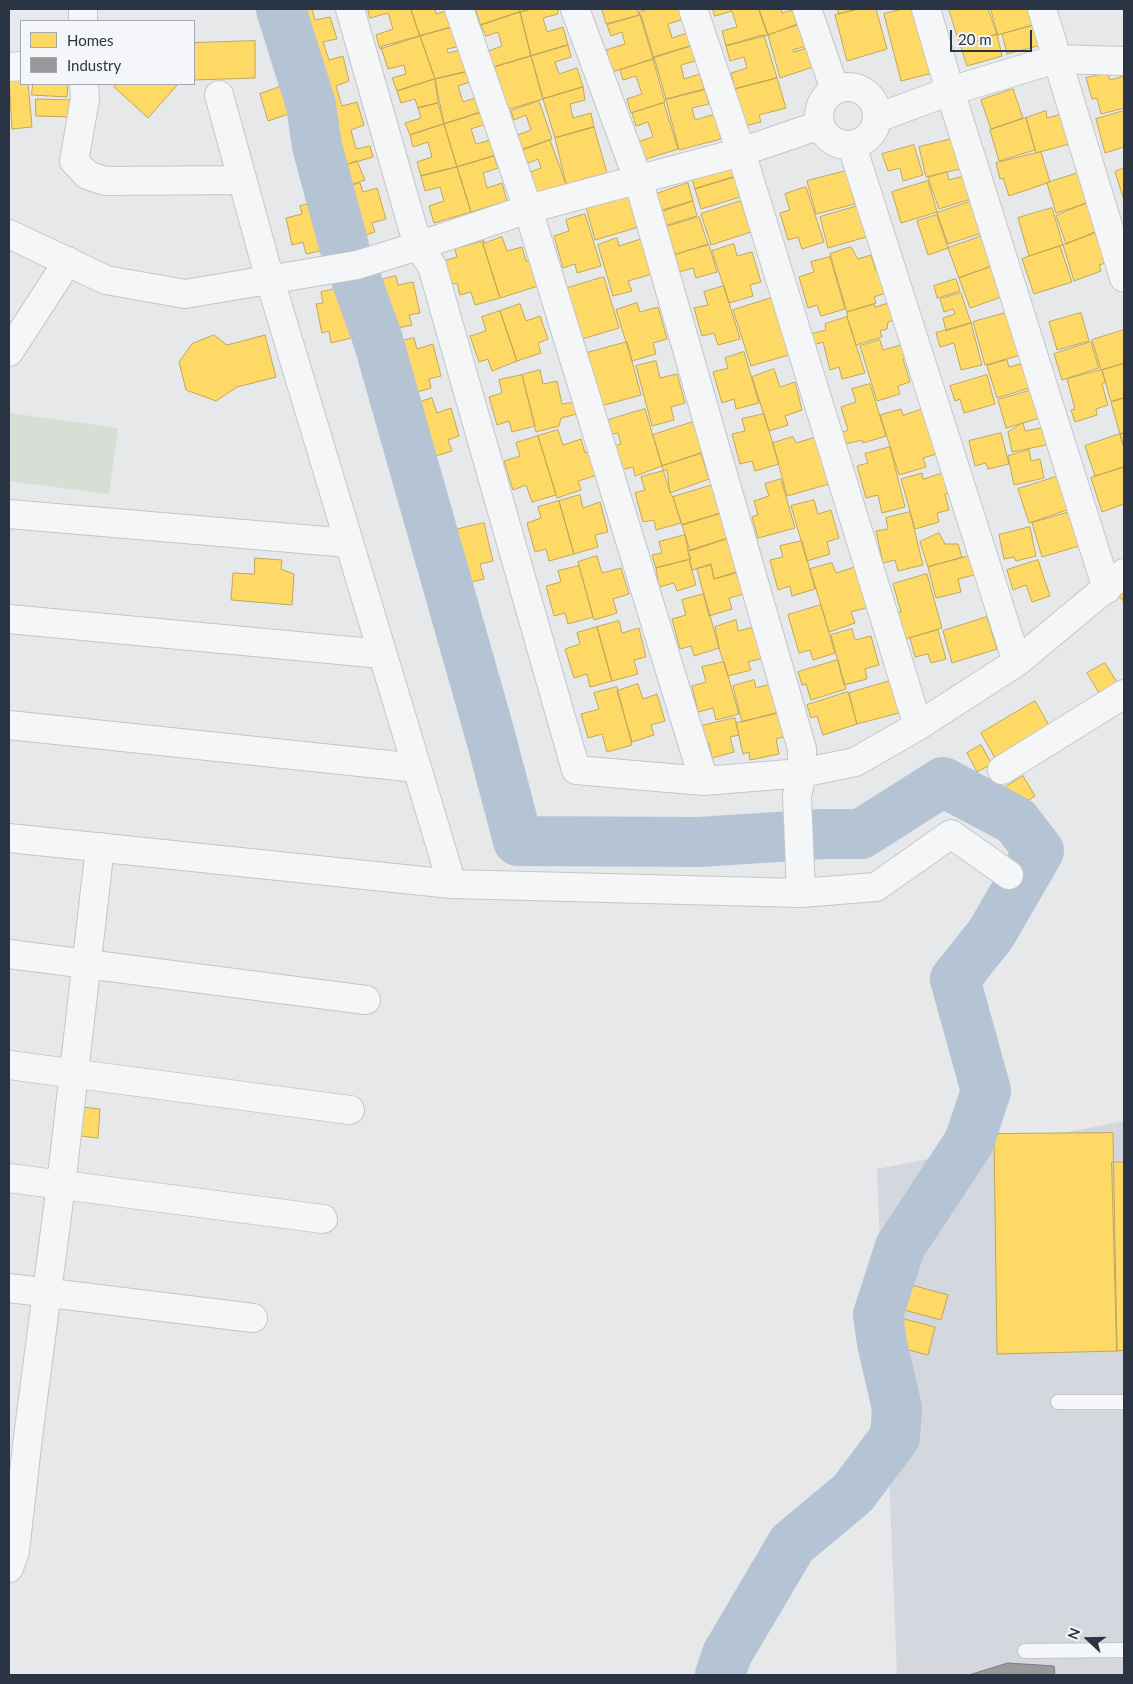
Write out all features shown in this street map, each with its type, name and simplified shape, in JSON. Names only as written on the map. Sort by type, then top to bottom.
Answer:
[{"type":"street","points":[[350,9],[418,246],[432,266],[576,770],[704,781],[802,773],[855,762],[918,726],[1017,662],[1116,581],[950,91],[926,9]]},
{"type":"street","points":[[459,9],[528,208],[704,781]]},
{"type":"street","points":[[575,9],[638,179],[802,749],[802,773],[797,796],[801,893]]},
{"type":"street","points":[[693,9],[741,152],[918,726]]},
{"type":"street","points":[[808,9],[835,90]]},
{"type":"street","points":[[1042,9],[1124,278]]},
{"type":"street","points":[[878,118],[950,91],[1056,59],[1124,61]]},
{"type":"street","points":[[84,85],[85,99],[74,161],[87,175],[105,181],[242,180]]},
{"type":"street","points":[[844,87],[864,91],[872,99],[878,118],[875,128],[869,136],[861,143],[852,146],[832,141],[824,134],[820,125],[819,115],[821,105],[826,96],[844,87]]},
{"type":"street","points":[[219,96],[270,280],[452,884]]},
{"type":"street","points":[[9,234],[106,280],[185,294],[357,265],[528,208],[741,152],[820,125]]},
{"type":"street","points":[[852,146],[1017,662]]},
{"type":"street","points":[[9,352],[68,261]]},
{"type":"street","points":[[9,514],[349,543]]},
{"type":"street","points":[[9,619],[382,654]]},
{"type":"street","points":[[1002,770],[1124,694]]},
{"type":"street","points":[[9,725],[417,768]]},
{"type":"street","points":[[9,838],[452,884],[801,893],[876,887],[951,834],[1009,875]]},
{"type":"street","points":[[9,1568],[15,1550],[61,1184],[100,847]]},
{"type":"street","points":[[9,954],[366,1000]]},
{"type":"street","points":[[9,1065],[350,1110]]},
{"type":"street","points":[[9,1178],[323,1219]]},
{"type":"street","points":[[9,1288],[253,1318]]},
{"type":"lane","points":[[1058,1402],[1124,1402]]},
{"type":"lane","points":[[1025,1651],[1124,1650]]},
{"type":"shaded area","points":[[9,413],[118,428],[109,494],[9,481]]},
{"type":"shaded area","points":[[1124,1121],[1124,1675],[897,1675],[877,1169]]},
{"type":"building: Homes","points":[[293,9],[312,9],[315,20],[330,17],[337,39],[323,42],[329,60],[343,56],[349,81],[336,86],[342,106],[357,102],[364,125],[351,130],[356,149],[370,146],[373,157],[335,168]]},
{"type":"building: Homes","points":[[368,9],[411,9],[420,36],[380,49],[376,35],[393,29],[388,13],[370,18]]},
{"type":"building: Homes","points":[[411,9],[435,9],[436,14],[452,9],[456,26],[420,36]]},
{"type":"building: Homes","points":[[476,9],[519,9],[520,12],[481,25]]},
{"type":"building: Homes","points":[[519,9],[532,9],[520,12]]},
{"type":"building: Homes","points":[[532,9],[558,9],[558,14],[543,18],[547,32],[563,27],[568,45],[531,56],[520,12]]},
{"type":"building: Homes","points":[[637,9],[639,15],[606,24],[602,10]]},
{"type":"building: Homes","points":[[650,9],[681,9],[684,19],[668,24],[672,38],[687,33],[691,46],[653,58],[639,12]]},
{"type":"building: Homes","points":[[713,9],[759,9],[768,35],[726,46],[722,31],[737,27],[732,11],[715,16]]},
{"type":"building: Homes","points":[[759,9],[781,9],[782,13],[796,9],[803,22],[768,35]]},
{"type":"building: Homes","points":[[838,9],[858,9],[839,14]]},
{"type":"building: Homes","points":[[858,9],[876,9],[887,49],[847,61],[835,15]]},
{"type":"building: Homes","points":[[903,9],[925,9],[941,71],[901,81],[884,14]]},
{"type":"building: Homes","points":[[949,9],[988,9],[997,34],[961,47]]},
{"type":"building: Homes","points":[[991,9],[1035,9],[1039,23],[998,35]]},
{"type":"building: Homes","points":[[520,12],[531,56],[491,68],[486,52],[502,46],[498,32],[486,36],[481,25]]},
{"type":"building: Homes","points":[[641,15],[654,59],[612,72],[606,50],[625,44],[622,32],[611,36],[607,25]]},
{"type":"building: Homes","points":[[805,23],[812,44],[793,50],[794,52],[813,46],[819,65],[780,78],[768,35]]},
{"type":"building: Homes","points":[[1040,24],[1045,44],[1007,54],[1002,34]]},
{"type":"building: Homes","points":[[456,26],[461,46],[447,49],[448,53],[465,49],[470,71],[435,79],[420,36]]},
{"type":"building: Homes","points":[[997,34],[1002,56],[967,66],[961,47]]},
{"type":"building: Homes","points":[[764,35],[777,78],[735,89],[731,73],[747,68],[744,57],[730,61],[726,46]]},
{"type":"building: Homes","points":[[420,36],[435,79],[397,91],[392,78],[406,74],[404,65],[388,69],[381,47]]},
{"type":"building: Homes","points":[[255,41],[255,78],[195,80],[195,43]]},
{"type":"building: Homes","points":[[568,45],[571,57],[555,62],[559,74],[577,68],[583,87],[543,99],[531,56]]},
{"type":"building: Homes","points":[[691,46],[695,61],[681,65],[684,79],[700,74],[704,89],[666,99],[654,57]]},
{"type":"building: Homes","points":[[531,56],[543,99],[503,111],[491,68]]},
{"type":"building: Homes","points":[[653,59],[665,102],[631,113],[627,99],[642,94],[636,76],[623,80],[620,70]]},
{"type":"building: Homes","points":[[470,71],[473,81],[458,86],[463,102],[478,97],[482,112],[444,124],[435,79]]},
{"type":"building: Homes","points":[[1108,73],[1110,80],[1124,76],[1124,108],[1101,114],[1097,98],[1092,99],[1086,78]]},
{"type":"building: Homes","points":[[20,76],[20,85],[28,85],[32,127],[12,129],[9,77]]},
{"type":"building: Homes","points":[[777,78],[786,108],[759,115],[761,122],[745,126],[735,89]]},
{"type":"building: Homes","points":[[435,79],[438,103],[418,108],[415,99],[401,103],[397,91]]},
{"type":"building: Homes","points":[[288,84],[297,111],[268,121],[260,94]]},
{"type":"building: Homes","points":[[33,85],[68,85],[67,97],[32,95]]},
{"type":"building: Homes","points":[[116,85],[177,85],[148,118],[114,87]]},
{"type":"building: Homes","points":[[583,87],[585,100],[570,104],[573,118],[591,113],[594,127],[555,138],[543,99]]},
{"type":"building: Homes","points":[[1013,89],[1023,118],[991,129],[981,100]]},
{"type":"building: Homes","points":[[705,90],[709,104],[692,108],[695,120],[715,114],[721,139],[679,150],[666,100]]},
{"type":"building: Homes","points":[[36,99],[73,100],[73,117],[36,116]]},
{"type":"building: Homes","points":[[539,101],[552,139],[515,153],[509,138],[531,130],[526,115],[514,120],[511,111]]},
{"type":"building: Homes","points":[[438,103],[444,124],[410,135],[405,123],[421,118],[418,108]]},
{"type":"building: Homes","points":[[664,103],[678,149],[643,160],[637,142],[653,137],[648,122],[636,126],[632,113]]},
{"type":"building: Homes","points":[[1046,111],[1047,118],[1069,112],[1077,142],[1036,153],[1026,118]]},
{"type":"building: Homes","points":[[1124,111],[1124,147],[1105,153],[1096,119]]},
{"type":"building: Homes","points":[[482,112],[486,124],[471,129],[476,144],[490,140],[494,156],[457,167],[444,124]]},
{"type":"building: Homes","points":[[1026,118],[1035,150],[999,161],[990,130]]},
{"type":"building: Homes","points":[[444,124],[457,167],[421,176],[417,162],[432,157],[428,142],[413,147],[410,135]]},
{"type":"building: Homes","points":[[594,127],[607,173],[566,184],[555,138]]},
{"type":"building: Homes","points":[[960,137],[968,167],[926,177],[919,147]]},
{"type":"building: Homes","points":[[550,140],[566,184],[529,197],[522,175],[541,168],[538,159],[526,164],[521,150]]},
{"type":"building: Homes","points":[[914,145],[923,175],[903,181],[900,168],[888,171],[882,154]]},
{"type":"building: Homes","points":[[1041,152],[1050,182],[1009,196],[1003,178],[1000,179],[996,163]]},
{"type":"building: Homes","points":[[494,156],[498,168],[483,173],[487,188],[502,183],[507,201],[471,212],[457,167]]},
{"type":"building: Homes","points":[[357,161],[365,180],[345,187],[339,168]]},
{"type":"building: Homes","points":[[730,164],[734,177],[695,189],[691,176]]},
{"type":"building: Homes","points":[[457,167],[471,212],[434,223],[429,206],[444,201],[440,187],[425,191],[421,176]]},
{"type":"building: Homes","points":[[1124,168],[1124,200],[1115,172]]},
{"type":"building: Homes","points":[[846,171],[855,204],[816,214],[807,181]]},
{"type":"building: Homes","points":[[1084,171],[1094,201],[1056,213],[1047,183]]},
{"type":"building: Homes","points":[[947,172],[949,180],[967,175],[974,198],[939,209],[928,178]]},
{"type":"building: Homes","points":[[734,177],[740,197],[701,209],[695,189]]},
{"type":"building: Homes","points":[[928,181],[937,212],[901,223],[892,192]]},
{"type":"building: Homes","points":[[360,183],[363,192],[377,188],[386,219],[372,223],[375,232],[352,239],[338,190]]},
{"type":"building: Homes","points":[[688,183],[693,201],[660,212],[653,195]]},
{"type":"building: Homes","points":[[806,187],[824,242],[802,249],[798,237],[788,240],[780,213],[790,210],[785,194]]},
{"type":"building: Homes","points":[[632,194],[642,226],[595,240],[586,207]]},
{"type":"building: Homes","points":[[978,199],[988,231],[948,244],[937,213]]},
{"type":"building: Homes","points":[[693,201],[697,216],[661,227],[657,212]]},
{"type":"building: Homes","points":[[741,201],[751,232],[711,245],[701,214]]},
{"type":"building: Homes","points":[[1091,201],[1102,229],[1066,244],[1056,216]]},
{"type":"building: Homes","points":[[318,202],[328,249],[306,254],[303,242],[292,245],[286,218],[302,214],[300,206]]},
{"type":"building: Homes","points":[[858,206],[866,237],[828,248],[820,217]]},
{"type":"building: Homes","points":[[1052,208],[1063,245],[1029,256],[1018,218]]},
{"type":"building: Homes","points":[[585,214],[601,266],[577,273],[575,264],[563,268],[554,236],[569,231],[566,220]]},
{"type":"building: Homes","points":[[937,215],[948,248],[928,255],[917,221]]},
{"type":"building: Homes","points":[[699,217],[708,244],[674,255],[666,227]]},
{"type":"building: Homes","points":[[1104,230],[1109,262],[1099,265],[1101,271],[1074,281],[1063,245]]},
{"type":"building: Homes","points":[[988,234],[999,263],[959,278],[948,248]]},
{"type":"building: Homes","points":[[502,237],[507,251],[522,247],[526,261],[530,260],[538,286],[500,298],[483,244]]},
{"type":"building: Homes","points":[[617,238],[619,246],[641,239],[652,274],[628,281],[632,291],[613,296],[598,245]]},
{"type":"building: Homes","points":[[484,241],[483,244],[500,298],[475,305],[471,292],[460,295],[457,283],[449,285],[443,261],[457,257],[455,249]]},
{"type":"building: Homes","points":[[734,244],[737,256],[752,252],[761,282],[750,285],[753,296],[729,303],[712,251]]},
{"type":"building: Homes","points":[[709,245],[717,272],[696,278],[693,268],[679,272],[674,255]]},
{"type":"building: Homes","points":[[1060,246],[1072,282],[1034,294],[1022,259]]},
{"type":"building: Homes","points":[[851,247],[858,259],[871,255],[876,271],[879,270],[886,293],[874,297],[876,303],[847,312],[830,254]]},
{"type":"building: Homes","points":[[830,257],[845,309],[821,316],[817,305],[808,308],[799,277],[814,272],[811,262]]},
{"type":"building: Homes","points":[[997,265],[1007,295],[970,308],[959,278]]},
{"type":"building: Homes","points":[[396,276],[398,285],[413,282],[420,313],[409,315],[412,325],[388,330],[376,281]]},
{"type":"building: Homes","points":[[604,277],[619,328],[579,340],[564,289]]},
{"type":"building: Homes","points":[[956,279],[960,291],[937,298],[934,286]]},
{"type":"building: Homes","points":[[724,286],[740,339],[718,345],[714,333],[702,336],[694,308],[708,305],[704,292]]},
{"type":"building: Homes","points":[[345,287],[355,337],[331,343],[329,331],[322,333],[316,304],[323,303],[321,292]]},
{"type":"building: Homes","points":[[961,293],[971,323],[946,331],[943,318],[955,314],[953,309],[944,312],[940,299]]},
{"type":"building: Homes","points":[[775,297],[792,354],[751,366],[733,310]]},
{"type":"building: Homes","points":[[892,302],[897,319],[888,322],[887,329],[880,331],[882,337],[856,345],[847,312],[874,304],[875,307]]},
{"type":"building: Homes","points":[[637,303],[640,312],[658,307],[667,339],[653,343],[656,354],[632,361],[616,310]]},
{"type":"building: Homes","points":[[520,304],[526,321],[540,316],[548,339],[538,343],[541,353],[517,361],[500,311]]},
{"type":"building: Homes","points":[[500,311],[517,361],[492,371],[488,359],[479,362],[470,336],[486,331],[482,317]]},
{"type":"building: Homes","points":[[1009,312],[1021,355],[985,365],[973,322]]},
{"type":"building: Homes","points":[[1081,313],[1089,341],[1057,350],[1049,322]]},
{"type":"building: Homes","points":[[847,317],[865,373],[842,379],[839,367],[830,370],[823,342],[813,345],[810,334],[826,330],[825,324]]},
{"type":"building: Homes","points":[[971,323],[982,365],[961,370],[954,343],[940,347],[936,333]]},
{"type":"building: Homes","points":[[1124,330],[1124,363],[1101,370],[1092,340]]},
{"type":"building: Homes","points":[[214,335],[227,345],[265,335],[276,377],[237,387],[216,401],[186,390],[179,362],[192,344]]},
{"type":"building: Homes","points":[[414,338],[417,349],[433,344],[441,376],[429,379],[431,388],[407,395],[393,343]]},
{"type":"building: Homes","points":[[880,340],[883,350],[904,344],[908,357],[903,359],[910,382],[898,386],[900,394],[877,401],[860,346]]},
{"type":"building: Homes","points":[[627,342],[641,395],[601,406],[587,353]]},
{"type":"building: Homes","points":[[1091,342],[1099,368],[1062,380],[1054,354]]},
{"type":"building: Homes","points":[[744,352],[759,403],[736,409],[734,399],[722,403],[713,372],[728,368],[725,358]]},
{"type":"building: Homes","points":[[1007,360],[1009,367],[1024,363],[1032,387],[997,398],[987,366]]},
{"type":"building: Homes","points":[[656,361],[660,378],[677,374],[685,403],[671,407],[674,420],[652,426],[636,366]]},
{"type":"building: Homes","points":[[1124,364],[1124,398],[1111,402],[1102,370]]},
{"type":"building: Homes","points":[[774,369],[780,387],[795,382],[802,410],[785,416],[788,425],[769,431],[752,377]]},
{"type":"building: Homes","points":[[540,370],[543,384],[557,381],[562,404],[574,402],[577,414],[561,418],[559,426],[536,432],[522,375]]},
{"type":"building: Homes","points":[[1102,370],[1105,382],[1102,384],[1108,405],[1096,409],[1097,415],[1075,422],[1071,410],[1075,409],[1067,379]]},
{"type":"building: Homes","points":[[522,375],[535,426],[512,432],[509,421],[497,425],[489,397],[502,393],[499,380]]},
{"type":"building: Homes","points":[[987,375],[995,404],[964,413],[960,399],[955,401],[950,386]]},
{"type":"building: Homes","points":[[870,384],[886,436],[863,443],[862,440],[845,444],[842,432],[848,430],[841,407],[856,402],[852,389]]},
{"type":"building: Homes","points":[[1035,389],[1043,417],[1006,428],[998,400]]},
{"type":"building: Homes","points":[[432,398],[437,413],[451,408],[459,436],[448,440],[452,451],[426,459],[409,406]]},
{"type":"building: Homes","points":[[1124,398],[1124,433],[1120,434],[1111,402]]},
{"type":"building: Homes","points":[[926,408],[940,453],[923,458],[926,467],[899,475],[880,415],[901,409],[903,415]]},
{"type":"building: Homes","points":[[645,409],[662,466],[635,476],[633,467],[620,470],[613,446],[621,444],[618,433],[609,435],[605,421]]},
{"type":"building: Homes","points":[[764,414],[779,464],[755,471],[752,461],[740,464],[732,434],[745,431],[742,419]]},
{"type":"building: Homes","points":[[696,421],[706,451],[662,466],[653,435]]},
{"type":"building: Homes","points":[[1023,423],[1025,431],[1047,427],[1051,444],[1012,452],[1008,432]]},
{"type":"building: Homes","points":[[558,430],[563,445],[581,439],[585,453],[591,451],[598,475],[578,481],[581,490],[557,498],[538,436]]},
{"type":"building: Homes","points":[[1001,433],[1009,464],[988,469],[986,463],[975,466],[969,441]]},
{"type":"building: Homes","points":[[1124,433],[1124,449],[1120,434]]},
{"type":"building: Homes","points":[[1120,434],[1124,449],[1124,467],[1095,476],[1085,446]]},
{"type":"building: Homes","points":[[538,436],[556,495],[532,502],[526,485],[513,490],[504,461],[520,456],[516,443]]},
{"type":"building: Homes","points":[[793,437],[796,443],[816,437],[829,484],[787,496],[773,443]]},
{"type":"building: Homes","points":[[890,447],[905,507],[882,513],[878,495],[866,498],[857,466],[868,463],[865,454]]},
{"type":"building: Homes","points":[[1029,450],[1031,461],[1040,459],[1044,478],[1014,485],[1008,456]]},
{"type":"building: Homes","points":[[701,454],[709,479],[670,493],[662,466]]},
{"type":"building: Homes","points":[[1124,467],[1124,504],[1102,512],[1091,478]]},
{"type":"building: Homes","points":[[667,470],[670,493],[681,523],[656,530],[654,520],[643,522],[635,493],[645,490],[641,477]]},
{"type":"building: Homes","points":[[946,472],[952,492],[945,494],[949,510],[937,513],[939,522],[915,529],[901,479],[922,473],[923,479]]},
{"type":"building: Homes","points":[[1059,476],[1070,509],[1029,523],[1018,489]]},
{"type":"building: Homes","points":[[781,479],[795,528],[758,538],[752,517],[758,515],[754,501],[769,496],[765,484]]},
{"type":"building: Homes","points":[[716,484],[725,512],[682,525],[673,497]]},
{"type":"building: Homes","points":[[580,495],[583,508],[600,502],[608,532],[595,535],[598,547],[574,554],[559,501]]},
{"type":"building: Homes","points":[[814,500],[818,514],[831,510],[839,538],[827,542],[830,554],[807,561],[791,506]]},
{"type":"building: Homes","points":[[559,501],[574,554],[549,561],[546,549],[535,552],[527,523],[541,518],[538,507]]},
{"type":"building: Homes","points":[[725,512],[732,537],[690,551],[682,525]]},
{"type":"building: Homes","points":[[910,512],[923,565],[898,571],[895,560],[883,563],[876,531],[888,529],[886,518]]},
{"type":"building: Homes","points":[[1070,512],[1079,546],[1042,557],[1032,523]]},
{"type":"building: Homes","points":[[484,523],[493,561],[480,564],[484,579],[463,584],[450,531]]},
{"type":"building: Homes","points":[[1030,527],[1036,556],[1016,561],[1014,557],[1004,559],[999,535]]},
{"type":"building: Homes","points":[[939,533],[945,544],[958,544],[962,557],[928,567],[920,542]]},
{"type":"building: Homes","points":[[685,535],[691,559],[656,568],[652,555],[662,553],[659,542]]},
{"type":"building: Homes","points":[[732,537],[744,571],[714,579],[711,565],[692,570],[688,551]]},
{"type":"building: Homes","points":[[802,541],[815,589],[792,596],[790,586],[778,590],[770,560],[783,557],[780,546]]},
{"type":"building: Homes","points":[[597,556],[602,573],[621,568],[629,594],[613,599],[617,613],[594,620],[578,562]]},
{"type":"building: Homes","points":[[970,556],[974,575],[958,579],[961,592],[936,598],[928,567]]},
{"type":"building: Homes","points":[[255,558],[282,560],[281,569],[294,574],[292,605],[231,600],[233,573],[254,574]]},
{"type":"building: Homes","points":[[689,560],[696,585],[677,591],[674,583],[659,587],[656,568]]},
{"type":"building: Homes","points":[[1038,560],[1050,596],[1032,602],[1026,585],[1013,590],[1007,570]]},
{"type":"building: Homes","points":[[832,563],[836,573],[855,567],[869,607],[851,612],[855,623],[829,632],[810,569]]},
{"type":"building: Homes","points":[[711,564],[714,579],[738,571],[744,594],[729,598],[732,609],[709,616],[697,569]]},
{"type":"building: Homes","points":[[579,566],[593,617],[568,624],[565,613],[554,616],[546,586],[561,582],[558,571]]},
{"type":"building: Homes","points":[[927,574],[942,628],[899,641],[892,615],[901,612],[893,584]]},
{"type":"building: Homes","points":[[1124,590],[1124,602],[1118,595]]},
{"type":"building: Homes","points":[[704,594],[719,648],[694,656],[691,646],[680,649],[672,619],[686,615],[682,600]]},
{"type":"building: Homes","points":[[821,605],[835,653],[813,660],[810,650],[799,653],[788,615]]},
{"type":"building: Homes","points":[[987,617],[997,649],[952,663],[943,631]]},
{"type":"building: Homes","points":[[736,620],[738,631],[754,627],[763,658],[748,662],[751,670],[728,676],[719,648],[715,627]]},
{"type":"building: Homes","points":[[619,621],[622,633],[639,628],[646,657],[634,660],[638,674],[612,681],[597,627]]},
{"type":"building: Homes","points":[[597,627],[612,681],[590,687],[587,674],[574,678],[565,649],[580,644],[577,633]]},
{"type":"building: Homes","points":[[852,629],[855,640],[871,636],[879,665],[865,669],[867,679],[844,685],[831,635]]},
{"type":"building: Homes","points":[[938,630],[946,659],[931,663],[928,654],[915,657],[910,638]]},
{"type":"building: Homes","points":[[838,660],[846,689],[811,700],[806,684],[802,685],[798,672]]},
{"type":"building: Homes","points":[[724,662],[739,714],[716,720],[713,708],[698,712],[692,686],[706,682],[702,667]]},
{"type":"building: Homes","points":[[1105,663],[1120,687],[1102,698],[1087,673]]},
{"type":"building: Homes","points":[[754,680],[756,688],[775,683],[782,711],[742,722],[733,686]]},
{"type":"building: Homes","points":[[890,681],[899,713],[857,724],[849,693]]},
{"type":"building: Homes","points":[[638,684],[643,699],[657,694],[665,721],[651,725],[654,735],[632,742],[617,691]]},
{"type":"building: Homes","points":[[617,687],[632,745],[607,752],[602,734],[588,738],[581,714],[599,709],[594,693]]},
{"type":"building: Homes","points":[[848,692],[857,724],[823,735],[817,716],[811,718],[807,705]]},
{"type":"building: Homes","points":[[1035,701],[1050,727],[995,758],[981,733]]},
{"type":"building: Homes","points":[[781,713],[786,736],[776,739],[779,754],[750,760],[749,752],[743,754],[736,723]]},
{"type":"building: Homes","points":[[735,718],[739,735],[730,737],[734,752],[712,758],[709,743],[701,745],[697,727]]},
{"type":"building: Homes","points":[[981,745],[992,764],[977,772],[967,753]]},
{"type":"building: Homes","points":[[1023,776],[1035,796],[1011,811],[999,791]]},
{"type":"building: Homes","points":[[82,1107],[100,1109],[98,1138],[80,1136]]},
{"type":"building: Homes","points":[[1113,1133],[1117,1351],[997,1354],[994,1134]]},
{"type":"building: Homes","points":[[1112,1162],[1124,1162],[1124,1350],[1117,1351]]},
{"type":"building: Homes","points":[[904,1283],[948,1295],[941,1320],[897,1308]]},
{"type":"building: Homes","points":[[889,1315],[935,1327],[928,1355],[882,1343]]},
{"type":"building: Industry","points":[[1008,1663],[1054,1666],[1055,1675],[969,1675]]},
{"type":"waterway","points":[[281,9],[311,105],[317,146],[344,246]]},
{"type":"waterway","points":[[356,279],[378,340],[489,731],[518,841],[699,842],[823,834],[861,834],[943,782],[1016,821],[1039,851],[991,934],[955,979],[986,1091],[969,1142],[900,1247],[878,1315],[882,1343],[897,1408],[895,1437],[853,1493],[792,1544],[727,1654],[720,1675]]}]
